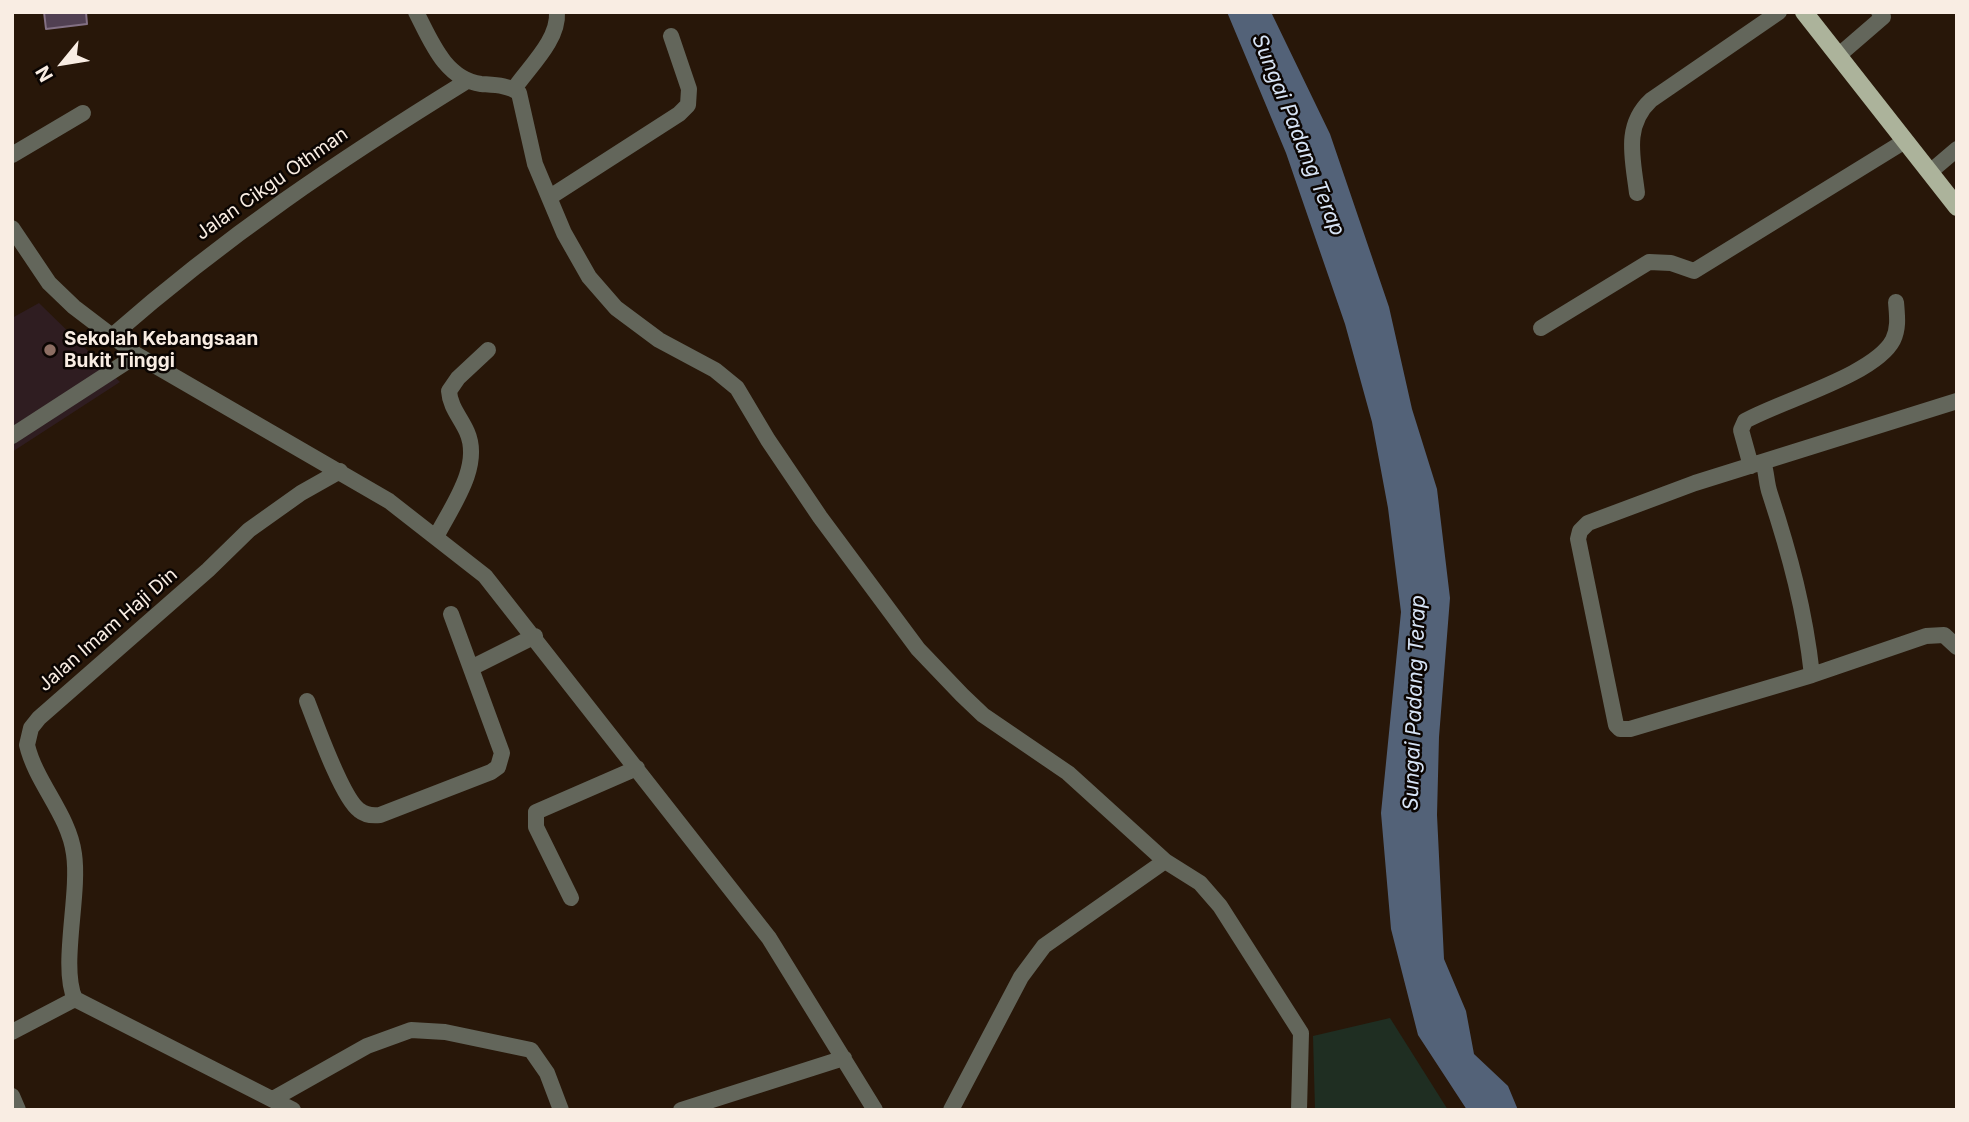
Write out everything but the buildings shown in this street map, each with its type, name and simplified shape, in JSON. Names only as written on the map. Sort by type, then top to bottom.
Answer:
[{"type":"main road","points":[[1804,12],[1957,207]]},
{"type":"street","points":[[416,12],[445,64],[467,81],[514,89],[522,98],[535,164],[564,233],[589,277],[616,308],[659,341],[715,370],[744,397],[790,474],[933,665],[984,715],[1068,773],[1165,861],[1185,872],[1212,895],[1297,1026],[1303,1045],[1299,1110]]},
{"type":"street","points":[[514,89],[548,42],[558,24],[557,12]]},
{"type":"street","points":[[1637,194],[1632,137],[1638,113],[1651,100],[1779,12]]},
{"type":"street","points":[[1839,55],[1883,14]]},
{"type":"street","points":[[550,197],[679,114],[688,104],[689,89],[671,36]]},
{"type":"street","name":"Jalan Cikgu Othman","points":[[112,336],[187,272],[270,208],[467,81]]},
{"type":"street","points":[[12,155],[83,113]]},
{"type":"street","points":[[1541,328],[1650,262],[1671,263],[1695,271],[1905,141]]},
{"type":"street","points":[[1930,173],[1957,149]]},
{"type":"street","points":[[12,228],[49,283],[74,307],[137,355],[389,500],[485,576],[535,636],[769,937],[875,1110]]},
{"type":"street","points":[[1812,675],[1799,586],[1768,490],[1741,430],[1745,421],[1826,385],[1884,352],[1895,336],[1896,302]]},
{"type":"street","points":[[437,536],[465,479],[471,457],[470,441],[453,408],[449,391],[458,378],[488,350]]},
{"type":"street","points":[[12,436],[137,355]]},
{"type":"street","points":[[1957,401],[1757,464],[1588,523],[1580,531],[1578,551],[1616,725],[1620,729],[1630,729],[1812,675],[1926,636],[1944,635],[1957,647]]},
{"type":"street","name":"Jalan Imam Haji Din","points":[[75,999],[69,982],[77,893],[74,850],[29,754],[28,736],[32,728],[58,700],[208,570],[249,530],[301,493],[340,471]]},
{"type":"street","points":[[307,701],[352,803],[365,814],[380,815],[498,767],[502,753],[451,614]]},
{"type":"street","points":[[471,668],[535,636]]},
{"type":"street","points":[[571,898],[536,827],[536,812],[638,768]]},
{"type":"street","points":[[951,1110],[1021,977],[1044,946],[1165,861]]},
{"type":"street","points":[[12,1032],[75,999],[293,1110]]},
{"type":"street","points":[[274,1099],[388,1036],[425,1030],[531,1050],[547,1073],[561,1110]]},
{"type":"street","points":[[681,1110],[844,1058]]},
{"type":"street","points":[[12,1096],[18,1110]]},
{"type":"shaded area","name":"Sekolah Kebangsaan Bukit Tinggi","points":[[39,303],[120,382],[12,452],[12,318]]},
{"type":"green space","points":[[1390,1018],[1448,1110],[1315,1110],[1313,1036]]},
{"type":"water","name":"Sungai Padang Terap","points":[[1227,12],[1271,12],[1330,134],[1389,307],[1412,409],[1437,489],[1450,598],[1439,737],[1437,815],[1444,959],[1466,1011],[1474,1054],[1508,1086],[1518,1110],[1467,1110],[1418,1035],[1391,929],[1381,813],[1401,612],[1388,508],[1372,422],[1345,324],[1286,153]]},
{"type":"place","name":"Sekolah Kebangsaan Bukit Tinggi","points":[[50,350]]}]
